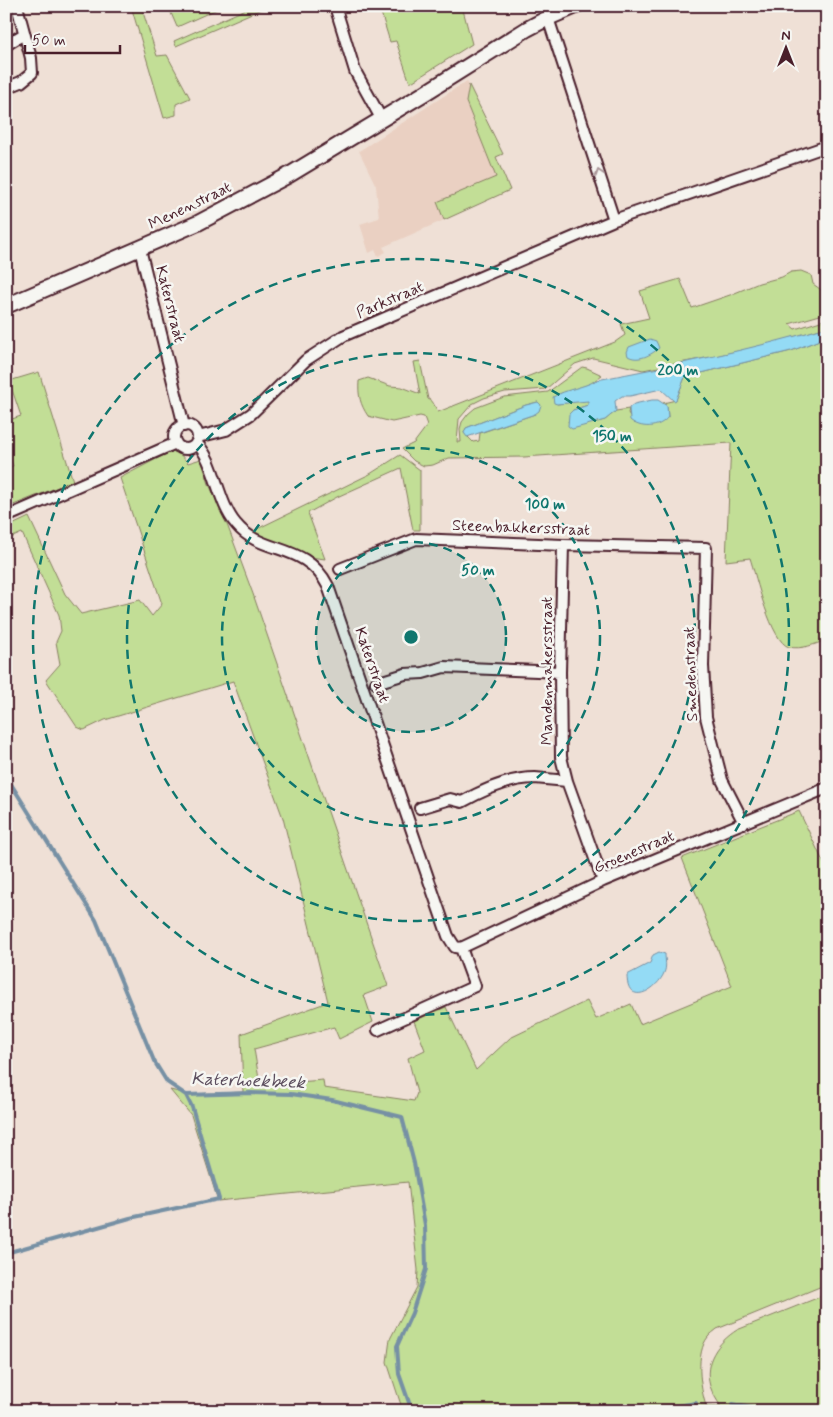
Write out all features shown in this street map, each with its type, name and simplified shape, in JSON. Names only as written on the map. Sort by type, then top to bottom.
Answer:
[{"type":"main road","name":"Menenstraat","points":[[6,306],[198,223],[289,175],[548,18],[576,6]]},
{"type":"street","points":[[6,88],[21,82],[32,73],[31,58],[16,6]]},
{"type":"street","points":[[335,6],[355,71],[382,120]]},
{"type":"street","points":[[548,18],[614,220]]},
{"type":"street","points":[[6,45],[24,34]]},
{"type":"street","name":"Parkstraat","points":[[197,440],[226,430],[251,414],[306,360],[343,336],[614,220],[827,146]]},
{"type":"street","name":"Katerstraat","points":[[140,249],[184,426]]},
{"type":"street","points":[[184,426],[192,427],[195,430],[197,440],[191,448],[184,449],[176,443],[175,432],[184,426]]},
{"type":"street","name":"Katerstraat","points":[[197,440],[204,449],[223,504],[244,533],[306,560],[323,575],[448,936],[458,948],[475,986],[378,1030]]},
{"type":"street","points":[[6,517],[176,443]]},
{"type":"street","name":"Steenbakkersstraat","points":[[340,569],[416,540],[706,548]]},
{"type":"street","name":"Mandenmakersstraat","points":[[563,545],[560,672],[561,757],[567,781],[603,880]]},
{"type":"street","name":"Smedenstraat","points":[[706,548],[703,666],[706,717],[722,780],[744,823]]},
{"type":"street","points":[[376,683],[405,674],[423,674],[444,667],[560,672]]},
{"type":"street","points":[[420,808],[450,799],[462,802],[476,794],[518,780],[535,778],[567,781]]},
{"type":"street","name":"Groenestraat","points":[[458,948],[603,880],[827,788]]},
{"type":"shaded area","points":[[467,81],[469,85],[466,102],[497,178],[438,202],[444,220],[383,247],[386,252],[378,256],[375,250],[369,253],[360,224],[379,218],[376,186],[359,151]]},
{"type":"green space","points":[[131,6],[141,6],[157,56],[167,55],[190,98],[176,104],[176,115],[164,118]]},
{"type":"green space","points":[[168,6],[224,6],[177,27]]},
{"type":"green space","points":[[253,6],[268,6],[176,46],[174,41]]},
{"type":"green space","points":[[379,6],[462,6],[472,44],[410,83],[396,41],[390,42]]},
{"type":"green space","points":[[469,85],[503,154],[496,157],[510,190],[444,220],[437,202],[496,177],[466,102]]},
{"type":"green space","points":[[801,271],[811,275],[813,284],[827,294],[827,313],[789,324],[795,329],[827,319],[827,327],[777,342],[643,370],[593,358],[575,364],[546,389],[505,392],[484,398],[472,404],[459,419],[457,442],[461,442],[460,429],[462,422],[475,408],[504,397],[548,392],[582,367],[602,375],[590,384],[559,394],[557,404],[586,400],[589,402],[588,405],[573,410],[568,422],[587,424],[605,420],[616,411],[629,409],[628,413],[634,423],[647,426],[668,417],[667,406],[663,403],[676,400],[685,377],[791,351],[827,337],[827,640],[813,645],[794,648],[782,642],[770,621],[750,558],[726,561],[731,443],[524,457],[449,458],[433,465],[424,466],[414,461],[402,449],[414,443],[426,427],[424,417],[420,416],[392,422],[368,416],[360,399],[359,381],[368,378],[420,394],[414,362],[420,361],[428,399],[432,401],[438,412],[615,342],[625,335],[621,324],[649,318],[640,291],[680,279],[692,308],[759,283],[782,277],[791,272]],"holes":[[[538,402],[535,414],[480,433],[479,441],[473,442],[464,433],[466,428]]]},
{"type":"green space","points":[[39,372],[73,481],[6,508],[6,469],[13,466],[6,447],[6,421],[21,416],[9,381]]},
{"type":"green space","points":[[178,452],[188,463],[201,459],[209,484],[228,527],[253,594],[388,986],[364,995],[373,1022],[339,1039],[334,1027],[254,1049],[260,1085],[323,1080],[324,1088],[414,1101],[417,1093],[408,1058],[425,1050],[414,1021],[446,1007],[476,1070],[510,1038],[587,1001],[596,1019],[631,1004],[640,1024],[732,986],[682,858],[799,811],[827,870],[827,1284],[717,1329],[708,1337],[701,1352],[700,1361],[702,1389],[706,1406],[679,1411],[403,1411],[387,1362],[390,1339],[417,1287],[418,1270],[408,1182],[218,1201],[191,1115],[170,1090],[188,1094],[243,1092],[241,1034],[328,1002],[283,818],[233,681],[105,720],[84,730],[77,727],[46,680],[60,664],[56,642],[61,631],[59,615],[22,533],[6,540],[6,528],[29,517],[65,594],[81,614],[140,600],[152,616],[162,604],[120,478],[168,453]]},
{"type":"green space","points":[[400,455],[420,470],[420,530],[413,530],[401,468],[337,497],[308,513],[325,559],[310,557],[254,533],[255,530],[370,474]]},
{"type":"green space","points":[[827,1294],[827,1411],[709,1411],[706,1406],[721,1407],[713,1394],[708,1377],[710,1361],[724,1340],[737,1330]]},
{"type":"water","points":[[827,327],[827,337],[791,351],[685,377],[674,401],[661,389],[622,396],[615,401],[616,411],[605,420],[572,429],[568,426],[569,414],[573,410],[588,405],[588,401],[554,403],[553,397],[597,380],[741,350]]},
{"type":"water","points":[[650,339],[656,341],[659,348],[640,358],[628,356],[629,347]]},
{"type":"water","points":[[658,400],[667,406],[668,417],[664,421],[655,426],[644,426],[630,420],[629,408],[634,404]]},
{"type":"water","points":[[538,402],[541,405],[539,411],[535,414],[467,437],[464,433],[466,428]]},
{"type":"water","points":[[659,952],[665,954],[666,964],[665,971],[660,979],[643,993],[632,991],[628,985],[627,975],[650,963],[653,955]]},
{"type":"waterway","name":"Katerhoekbeek","points":[[6,776],[96,920],[154,1061],[167,1082],[186,1095],[291,1094],[332,1100],[402,1117],[414,1163],[425,1225],[426,1269],[412,1313],[397,1346],[399,1374],[412,1411]]},
{"type":"waterway","points":[[6,1253],[130,1218],[219,1199],[192,1107],[186,1095]]},
{"type":"waterway","name":"Katerhoekbeek","points":[[647,1411],[696,1403]]},
{"type":"waterway","name":"Katerhoekbeek","points":[[732,1404],[766,1411]]}]
